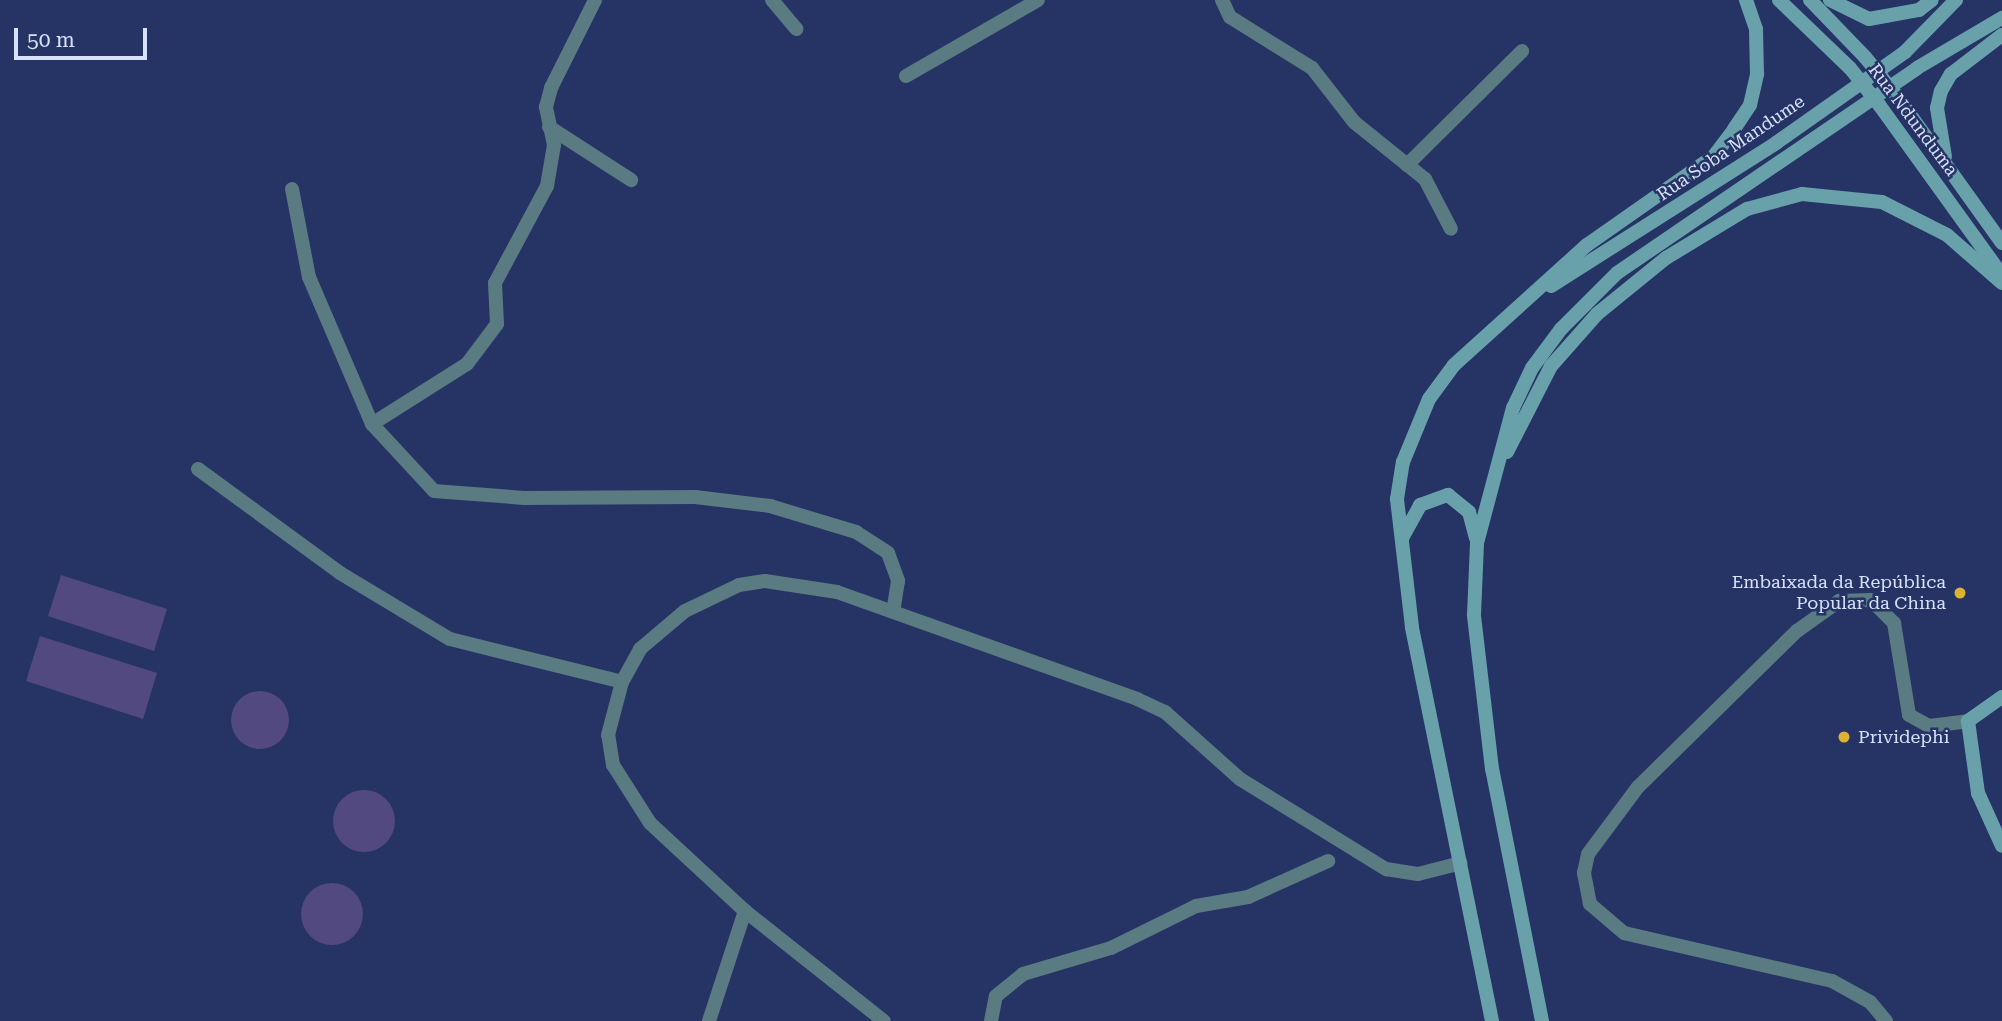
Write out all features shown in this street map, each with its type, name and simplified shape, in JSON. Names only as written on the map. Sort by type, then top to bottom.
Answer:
[{"type":"main road","points":[[1492,1021],[1412,627],[1401,542],[1399,479],[1429,399],[1454,365],[1587,244],[1714,156],[1750,106],[1757,74],[1756,29],[1746,0]]},
{"type":"main road","name":"Rua Ndunduma","points":[[1779,0],[1850,68],[2002,275]]},
{"type":"main road","name":"Rua Ndunduma","points":[[1810,0],[1865,57],[1896,96],[2002,243]]},
{"type":"main road","points":[[1830,0],[1869,19],[1919,10],[1931,0]]},
{"type":"main road","name":"Rua Soba Mandume","points":[[1514,309],[1776,143],[1905,52],[1956,0]]},
{"type":"main road","points":[[1477,543],[1504,431],[1532,368],[1589,298],[1617,272],[1917,68],[2002,18]]},
{"type":"main road","points":[[1947,165],[1938,128],[1941,91],[1951,74],[2002,35]]},
{"type":"main road","points":[[1484,513],[1514,432],[1551,366],[1623,289],[1747,209],[1802,194],[1882,202],[1947,235],[2002,283]]},
{"type":"main road","points":[[1401,542],[1420,505],[1448,495],[1469,512],[1477,543],[1479,678],[1542,1021]]},
{"type":"main road","points":[[2002,697],[1968,721],[1978,793],[2002,846]]},
{"type":"street","points":[[372,424],[467,364],[486,343],[500,307],[495,283],[547,186],[554,145],[546,107],[551,88],[595,0]]},
{"type":"street","points":[[772,0],[796,29]]},
{"type":"street","points":[[906,76],[1038,0]]},
{"type":"street","points":[[1222,0],[1230,17],[1312,68],[1354,122],[1407,165],[1435,193],[1451,229]]},
{"type":"street","points":[[1407,165],[1522,51]]},
{"type":"street","points":[[549,127],[631,180]]},
{"type":"street","points":[[292,189],[309,277],[372,424],[417,477],[434,491],[453,496],[725,499],[770,506],[856,531],[888,553],[896,567],[893,611]]},
{"type":"street","points":[[198,469],[340,573],[450,639],[622,682]]},
{"type":"street","points":[[884,1021],[745,911],[650,823],[626,791],[613,765],[608,735],[622,682],[660,629],[710,596],[739,585],[796,583],[893,611],[1165,712],[1240,779],[1386,869],[1418,874],[1461,863]]},
{"type":"street","points":[[1886,1021],[1870,1002],[1832,981],[1624,933],[1590,904],[1584,873],[1588,854],[1638,787],[1797,631],[1839,601],[1871,600],[1894,622],[1909,715],[1929,726],[1968,721]]},
{"type":"street","points":[[991,1021],[996,996],[1023,974],[1111,948],[1196,906],[1248,897],[1328,861]]},
{"type":"street","points":[[709,1021],[745,911]]},
{"type":"building","points":[[61,575],[167,609],[154,651],[48,616]]},
{"type":"building","points":[[40,636],[157,673],[143,719],[26,681]]},
{"type":"building","points":[[260,691],[276,696],[284,704],[289,720],[284,736],[276,744],[260,749],[244,744],[236,736],[231,720],[236,704],[244,696]]},
{"type":"building","points":[[364,790],[376,792],[386,799],[393,809],[393,833],[386,843],[376,850],[364,852],[352,850],[342,843],[335,833],[333,821],[335,809],[342,799],[352,792]]},
{"type":"building","points":[[332,883],[344,885],[354,892],[361,902],[361,926],[354,936],[344,943],[332,945],[320,943],[310,936],[303,926],[301,914],[303,902],[310,892],[320,885]]},
{"type":"place","name":"Embaixada da República Popular da China","points":[[1960,593]]},
{"type":"place","name":"Prividephi","points":[[1844,737]]}]
